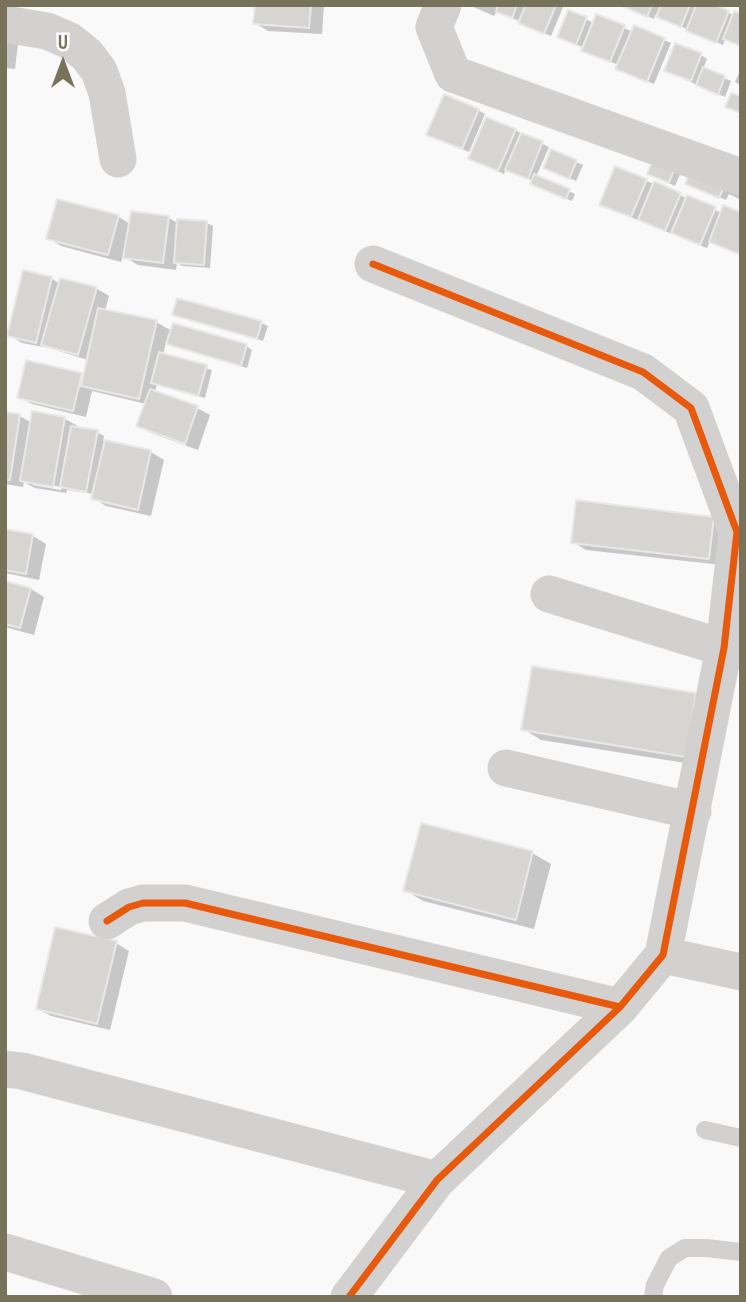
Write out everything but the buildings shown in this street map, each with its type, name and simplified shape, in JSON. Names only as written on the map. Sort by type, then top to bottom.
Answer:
[{"type":"street","points":[[443,5],[434,27],[453,74],[741,177]]},
{"type":"street","points":[[5,24],[47,31],[70,41],[87,55],[99,71],[107,93],[118,159]]},
{"type":"street","points":[[349,1297],[437,1180],[620,1007],[663,955],[724,649],[737,532],[691,408],[642,372],[373,264]]},
{"type":"street","points":[[549,594],[724,649]]},
{"type":"street","points":[[506,768],[693,811]]},
{"type":"street","points":[[107,921],[143,903],[185,903],[620,1007]]},
{"type":"street","points":[[663,955],[741,972]]},
{"type":"street","points":[[5,1069],[22,1071],[437,1180]]},
{"type":"street","points":[[5,1252],[154,1297]]},
{"type":"lane","points":[[705,1129],[741,1139]]},
{"type":"lane","points":[[653,1297],[654,1285],[668,1258],[685,1248],[741,1252]]},
{"type":"cycle path","points":[[349,1297],[437,1180],[620,1007],[663,955],[724,648],[737,532],[691,408],[643,372],[373,264]]},
{"type":"cycle path","points":[[107,921],[129,907],[143,903],[185,903],[620,1007]]}]
